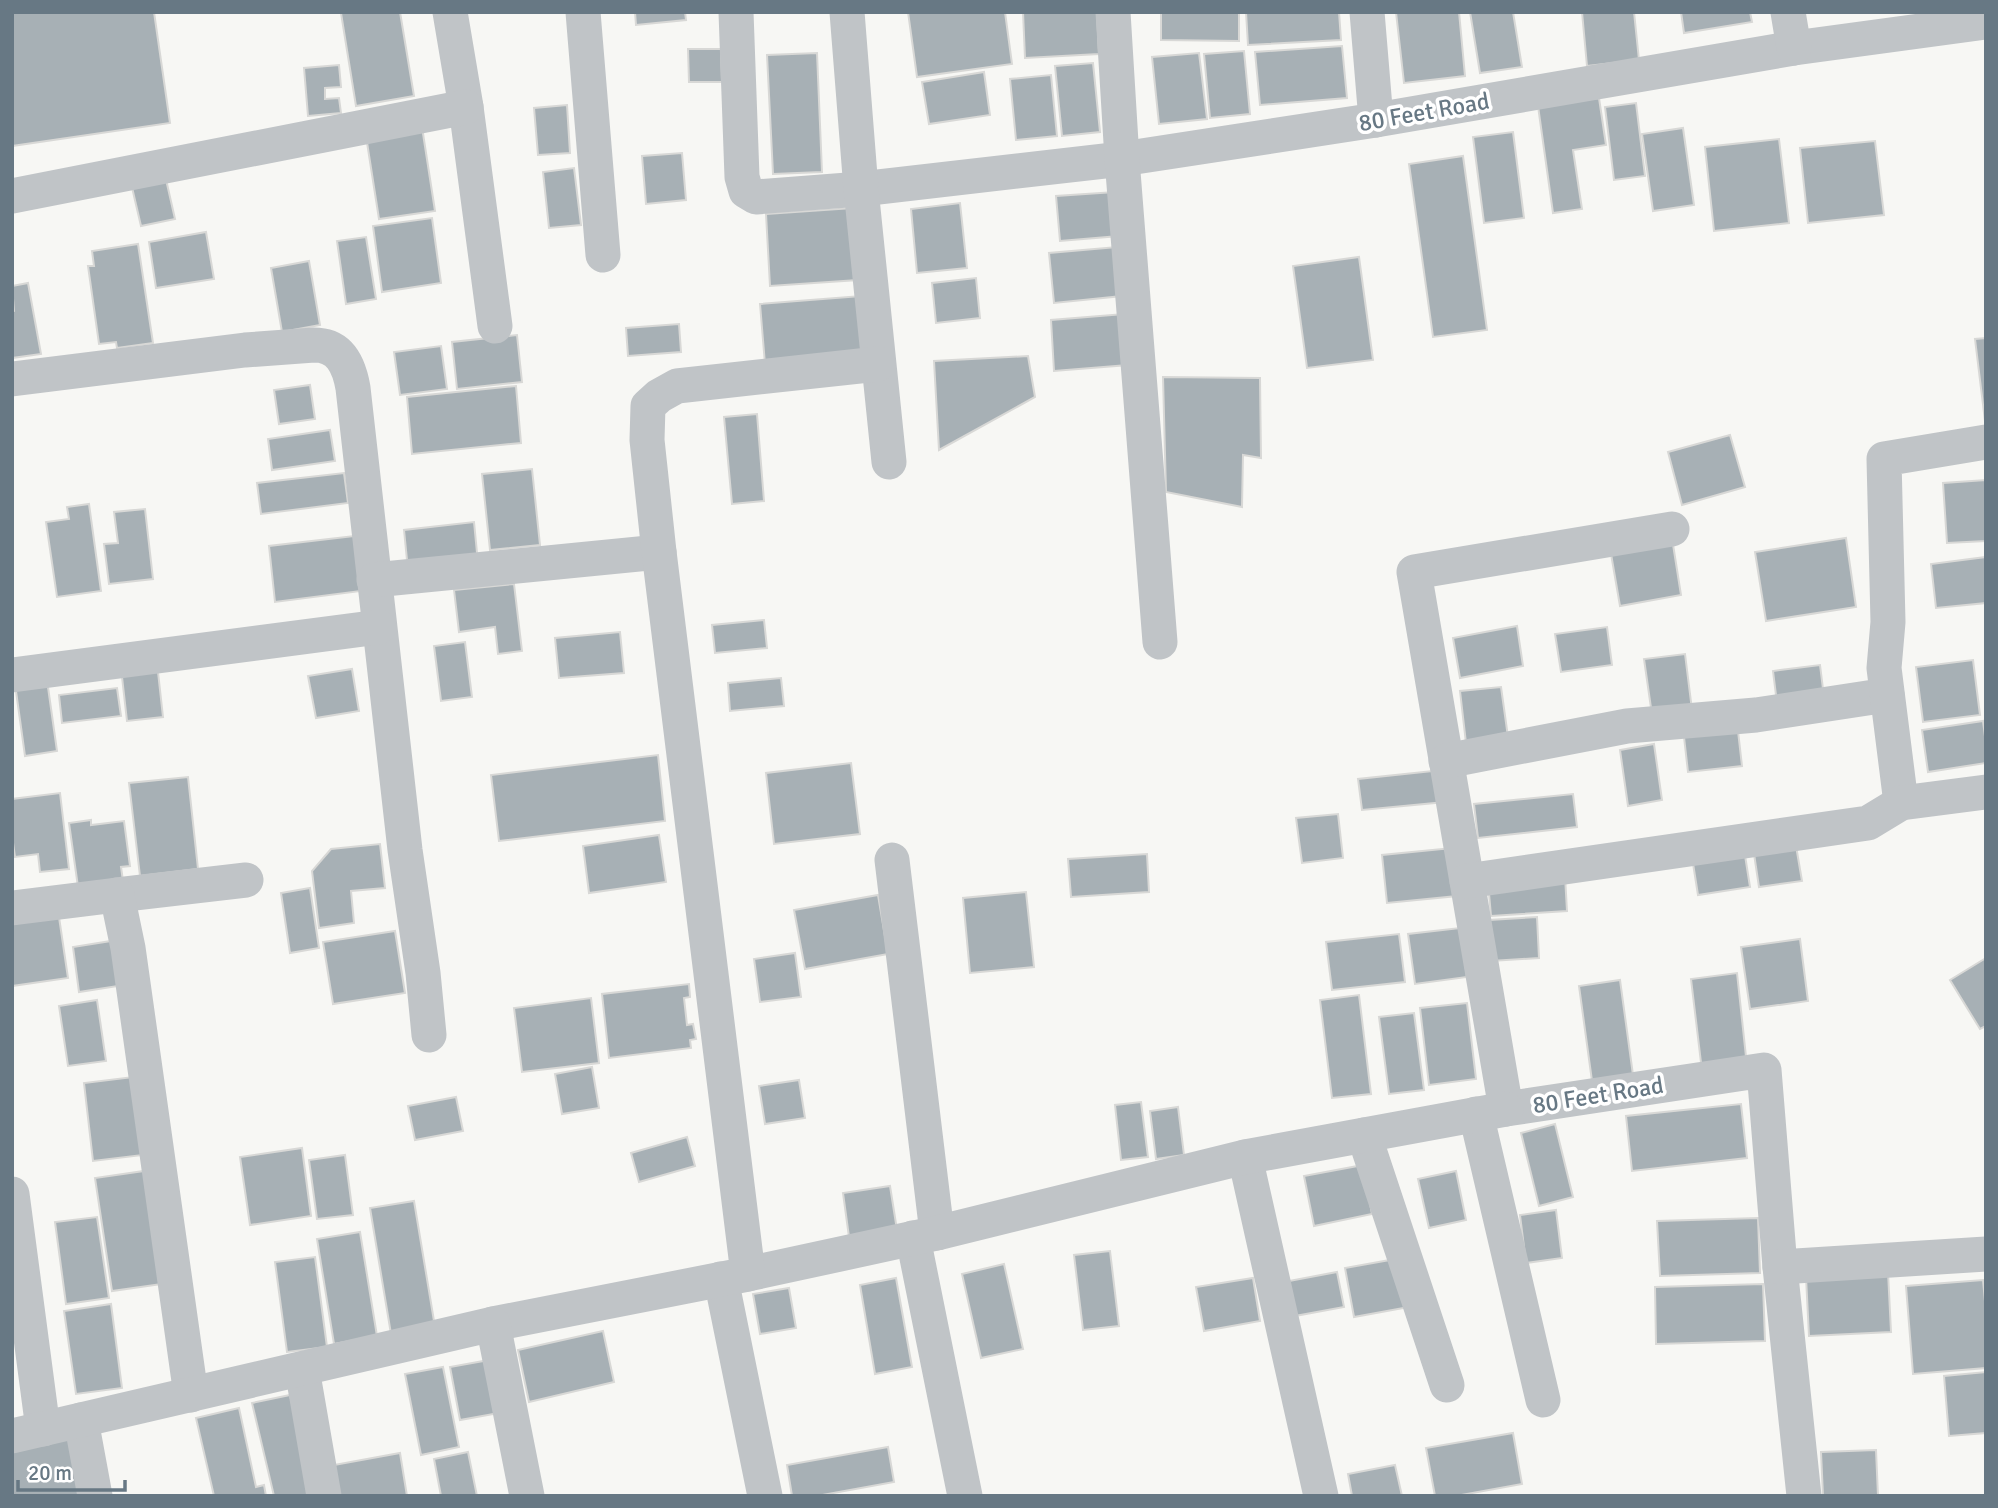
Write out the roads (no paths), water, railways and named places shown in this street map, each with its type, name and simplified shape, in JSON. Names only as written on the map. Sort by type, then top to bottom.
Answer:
[{"type":"street","points":[[450,12],[466,107],[495,326]]},
{"type":"street","points":[[583,12],[603,255]]},
{"type":"street","name":"80 Feet Road","points":[[736,12],[742,177],[747,191],[756,197],[861,189],[1122,159],[1376,120],[1794,48],[1986,22]]},
{"type":"street","points":[[847,12],[861,189],[889,462]]},
{"type":"street","points":[[1113,12],[1160,642]]},
{"type":"street","points":[[1367,12],[1376,120]]},
{"type":"street","points":[[1788,12],[1794,48]]},
{"type":"street","points":[[12,195],[466,107]]},
{"type":"street","points":[[12,379],[245,350],[314,345],[331,348],[345,360],[352,381],[405,850],[429,1035]]},
{"type":"street","points":[[765,1496],[735,1277],[647,440],[648,406],[677,386],[878,364]]},
{"type":"street","points":[[1901,803],[1884,668],[1888,622],[1884,459],[1986,442]]},
{"type":"street","name":"80 Feet Road","points":[[1672,529],[1414,572],[1467,881],[1491,1112],[1764,1070],[1780,1267],[1804,1496]]},
{"type":"street","points":[[374,580],[659,552]]},
{"type":"street","points":[[12,675],[379,627]]},
{"type":"street","points":[[1446,761],[1627,726],[1756,715],[1887,695]]},
{"type":"street","points":[[1467,881],[1868,823],[1901,803],[1986,792]]},
{"type":"street","points":[[892,860],[925,1236],[965,1496]]},
{"type":"street","points":[[12,908],[246,880]]},
{"type":"street","points":[[117,895],[128,948],[191,1395]]},
{"type":"street","points":[[12,1194],[28,1432],[494,1324],[735,1277],[925,1236],[1245,1157],[1491,1112],[1543,1400]]},
{"type":"street","points":[[1364,1135],[1447,1385]]},
{"type":"street","points":[[1245,1157],[1321,1496]]},
{"type":"street","points":[[1780,1267],[1986,1254]]},
{"type":"street","points":[[494,1324],[527,1496]]},
{"type":"street","points":[[302,1368],[324,1496]]},
{"type":"street","points":[[81,1420],[95,1496]]}]
